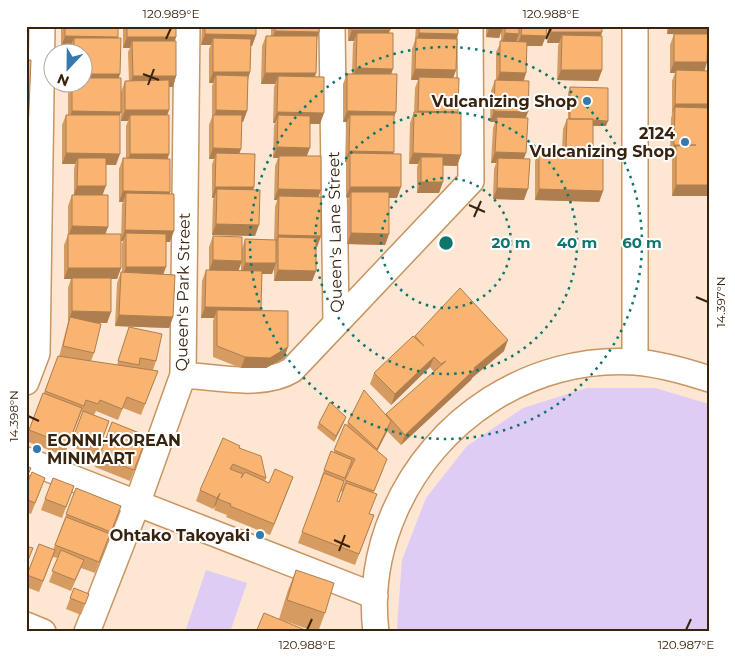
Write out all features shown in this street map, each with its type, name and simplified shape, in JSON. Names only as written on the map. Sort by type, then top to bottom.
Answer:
[{"type":"street","points":[[26,382],[37,353],[34,56],[42,26]]},
{"type":"street","name":"Queen's Park Street","points":[[87,632],[137,504],[183,374],[187,26]]},
{"type":"street","name":"Queen's Lane Street","points":[[183,374],[252,380],[282,376],[292,370],[336,322],[332,26]]},
{"type":"street","points":[[336,322],[471,182],[470,26]]},
{"type":"street","points":[[635,26],[635,362]]},
{"type":"street","points":[[376,632],[375,596],[379,561],[388,527],[402,495],[420,464],[443,437],[469,414],[498,394],[530,379],[564,368],[600,363],[635,362],[683,370],[709,379]]},
{"type":"street","points":[[26,460],[375,596]]},
{"type":"street","points":[[26,625],[43,632]]},
{"type":"shaded area","points":[[587,388],[655,388],[709,404],[709,632],[398,632],[402,560],[426,498],[467,446],[523,408]]},
{"type":"shaded area","points":[[206,570],[247,583],[230,632],[185,632]]},
{"type":"building","points":[[65,26],[118,26],[118,37],[65,36]]},
{"type":"building","points":[[127,26],[176,26],[176,37],[127,37]]},
{"type":"building","points":[[205,26],[256,26],[256,35],[205,34]]},
{"type":"building","points":[[275,26],[319,26],[319,32],[275,31]]},
{"type":"building","points":[[352,26],[390,26],[390,30],[352,30]]},
{"type":"building","points":[[419,26],[458,26],[458,34],[419,33]]},
{"type":"building","points":[[505,26],[519,26],[519,34],[505,33]]},
{"type":"building","points":[[522,26],[547,26],[546,36],[521,35]]},
{"type":"building","points":[[551,26],[602,26],[602,32],[551,32]]},
{"type":"building","points":[[357,33],[393,33],[393,69],[356,68]]},
{"type":"building","points":[[674,34],[708,34],[707,62],[674,62]]},
{"type":"building","points":[[562,35],[602,36],[602,70],[561,70]]},
{"type":"building","points":[[266,36],[317,36],[316,73],[265,73]]},
{"type":"building","points":[[74,38],[121,38],[120,74],[92,74],[92,42],[74,42]]},
{"type":"building","points":[[213,38],[251,39],[250,72],[213,72]]},
{"type":"building","points":[[416,38],[457,39],[456,70],[415,69]]},
{"type":"building","points":[[132,41],[176,41],[176,76],[133,76]]},
{"type":"building","points":[[500,41],[527,42],[526,73],[500,72]]},
{"type":"building","points":[[26,60],[31,60],[28,132],[26,132]]},
{"type":"building","points":[[676,70],[709,71],[709,104],[675,104]]},
{"type":"building","points":[[347,74],[397,74],[396,112],[347,111]]},
{"type":"building","points":[[216,75],[248,76],[247,111],[216,110]]},
{"type":"building","points":[[278,76],[324,77],[324,113],[277,112]]},
{"type":"building","points":[[419,77],[459,78],[458,112],[418,111]]},
{"type":"building","points":[[92,78],[121,78],[121,112],[72,111],[72,92],[92,92]]},
{"type":"building","points":[[169,80],[169,110],[125,110],[125,81]]},
{"type":"building","points":[[495,80],[529,81],[528,112],[494,111]]},
{"type":"building","points":[[570,87],[608,88],[608,121],[570,119]]},
{"type":"building","points":[[675,107],[709,108],[709,185],[676,185],[676,146],[696,145],[674,145]]},
{"type":"building","points":[[414,112],[461,113],[461,155],[413,153]]},
{"type":"building","points":[[66,115],[120,115],[120,154],[66,153]]},
{"type":"building","points":[[130,115],[169,115],[169,154],[130,154]]},
{"type":"building","points":[[213,115],[242,115],[241,149],[213,148]]},
{"type":"building","points":[[278,115],[310,116],[310,148],[277,147]]},
{"type":"building","points":[[350,115],[394,115],[394,152],[349,151]]},
{"type":"building","points":[[497,117],[528,118],[526,153],[495,152]]},
{"type":"building","points":[[567,119],[593,119],[593,148],[566,148]]},
{"type":"building","points":[[26,135],[27,135],[26,212]]},
{"type":"building","points":[[539,150],[603,151],[603,191],[539,189]]},
{"type":"building","points":[[216,153],[255,154],[254,187],[215,187]]},
{"type":"building","points":[[350,153],[401,154],[401,187],[350,187]]},
{"type":"building","points":[[279,156],[321,156],[321,190],[278,189]]},
{"type":"building","points":[[421,157],[443,157],[443,182],[421,182]]},
{"type":"building","points":[[78,158],[106,158],[106,186],[77,186]]},
{"type":"building","points":[[123,158],[170,159],[170,192],[123,191]]},
{"type":"building","points":[[498,158],[530,159],[528,189],[497,188]]},
{"type":"building","points":[[217,189],[260,190],[259,225],[216,224]]},
{"type":"building","points":[[351,192],[389,192],[389,234],[351,233]]},
{"type":"building","points":[[126,193],[174,194],[174,231],[125,230]]},
{"type":"building","points":[[72,195],[108,195],[108,227],[72,226]]},
{"type":"building","points":[[279,196],[321,197],[321,236],[278,235]]},
{"type":"building","points":[[126,233],[166,234],[166,267],[126,267]]},
{"type":"building","points":[[68,234],[121,234],[121,268],[68,268]]},
{"type":"building","points":[[213,236],[242,237],[242,261],[213,260]]},
{"type":"building","points":[[278,237],[316,238],[316,271],[278,270]]},
{"type":"building","points":[[245,239],[276,240],[276,263],[245,263]]},
{"type":"building","points":[[206,270],[262,271],[261,308],[205,307]]},
{"type":"building","points":[[121,272],[175,275],[173,317],[119,315]]},
{"type":"building","points":[[72,278],[111,278],[111,312],[72,311]]},
{"type":"building","points":[[26,286],[28,286],[28,318],[26,318]]},
{"type":"building","points":[[460,288],[508,340],[474,368],[405,435],[386,414],[446,361],[441,364],[434,357],[395,394],[374,373],[413,336],[424,346],[415,336]]},
{"type":"building","points":[[217,310],[288,311],[288,347],[270,358],[245,357],[217,346]]},
{"type":"building","points":[[70,317],[101,324],[94,353],[63,346]]},
{"type":"building","points":[[129,327],[162,334],[156,361],[140,358],[139,365],[118,361]]},
{"type":"building","points":[[58,356],[158,371],[145,404],[127,397],[122,409],[100,400],[98,404],[86,400],[84,406],[45,391]]},
{"type":"building","points":[[364,390],[391,421],[377,449],[348,422]]},
{"type":"building","points":[[43,393],[82,408],[68,445],[29,430]]},
{"type":"building","points":[[330,402],[346,417],[336,436],[319,423]]},
{"type":"building","points":[[83,411],[109,421],[100,445],[74,435]]},
{"type":"building","points":[[112,422],[147,436],[134,470],[99,457]]},
{"type":"building","points":[[345,424],[387,459],[374,491],[345,480],[355,459],[334,450]]},
{"type":"building","points":[[223,438],[240,446],[239,448],[261,456],[266,478],[233,464],[230,469],[243,474],[241,478],[245,472],[269,483],[275,469],[293,477],[274,524],[230,506],[231,504],[218,499],[220,493],[217,498],[200,490]]},
{"type":"building","points":[[331,451],[352,460],[345,478],[324,470]]},
{"type":"building","points":[[26,466],[31,468],[26,479]]},
{"type":"building","points":[[32,472],[45,478],[35,503],[26,499],[26,486]]},
{"type":"building","points":[[324,473],[344,481],[337,501],[339,502],[346,483],[377,494],[369,514],[374,515],[359,554],[302,532]]},
{"type":"building","points":[[53,478],[74,486],[66,507],[45,499]]},
{"type":"building","points":[[76,488],[121,506],[111,532],[66,514]]},
{"type":"building","points":[[66,517],[110,534],[99,562],[55,545]]},
{"type":"building","points":[[39,544],[55,550],[43,581],[27,575]]},
{"type":"building","points":[[26,546],[33,548],[26,565]]},
{"type":"building","points":[[61,550],[84,560],[75,580],[52,571]]},
{"type":"building","points":[[296,570],[334,583],[325,613],[287,600]]},
{"type":"building","points":[[74,588],[89,594],[85,604],[70,598]]},
{"type":"building","points":[[264,613],[310,632],[256,632]]},
{"type":"place","name":"Vulcanizing Shop","points":[[587,101]]},
{"type":"place","name":"2124 Vulcanizing Shop","points":[[685,142]]},
{"type":"place","name":"EONNI-KOREAN MINIMART","points":[[37,449]]},
{"type":"place","name":"Ohtako Takoyaki","points":[[260,535]]}]
